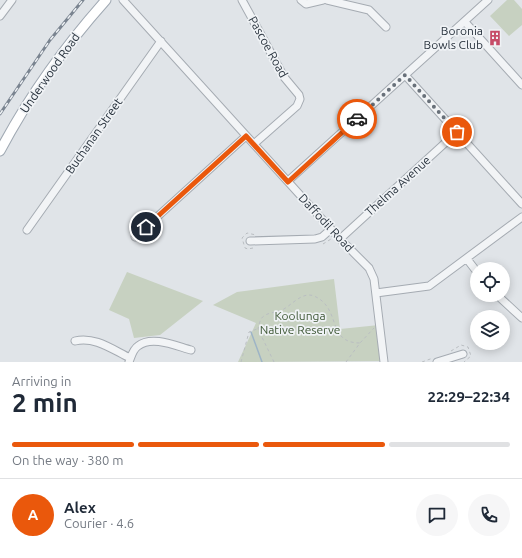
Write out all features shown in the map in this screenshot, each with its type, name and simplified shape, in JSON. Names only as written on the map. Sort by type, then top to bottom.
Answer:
[{"type":"main road","name":"Underwood Road","points":[[0,151],[22,112],[51,68],[73,38],[106,0]]},
{"type":"street","points":[[0,16],[12,0]]},
{"type":"street","name":"Daffodil Road","points":[[123,0],[340,239],[369,268],[374,279],[384,362]]},
{"type":"street","name":"Pascoe Road","points":[[242,0],[284,77],[299,94],[300,99],[297,106],[254,144]]},
{"type":"street","points":[[301,0],[306,4],[323,0]]},
{"type":"street","points":[[327,0],[369,10],[386,27]]},
{"type":"street","points":[[288,182],[488,0]]},
{"type":"street","points":[[464,22],[522,85]]},
{"type":"street","name":"Buchanan Street","points":[[27,230],[161,41]]},
{"type":"street","points":[[405,75],[522,204]]},
{"type":"street","name":"Thelma Avenue","points":[[340,239],[457,132]]},
{"type":"street","points":[[135,237],[246,136]]},
{"type":"street","points":[[376,292],[429,286],[467,260],[522,217]]},
{"type":"street","points":[[250,241],[315,239],[322,237],[331,229]]},
{"type":"street","points":[[467,260],[470,264]]},
{"type":"street","points":[[505,302],[522,318]]},
{"type":"street","points":[[75,341],[83,339],[95,341],[130,360],[137,347],[147,342],[161,342],[191,350]]},
{"type":"street","points":[[437,362],[462,354]]},
{"type":"path","points":[[241,362],[249,332],[258,329],[264,316],[280,311],[303,296],[310,295],[318,298],[331,311],[340,335],[350,341],[360,342]]},
{"type":"path","points":[[346,362],[360,342],[374,328]]},
{"type":"path","points":[[258,329],[274,362]]},
{"type":"green space","points":[[507,0],[514,0],[522,9],[522,25],[509,36],[490,16]]},
{"type":"green space","points":[[127,272],[203,301],[160,335],[134,338],[129,319],[109,310]]},
{"type":"green space","name":"Koolunga Native Reserve","points":[[334,279],[340,329],[379,325],[383,361],[238,362],[256,323],[213,305],[237,292]]},
{"type":"waterway","points":[[251,332],[262,362]]},
{"type":"railway","points":[[0,114],[50,40],[83,0]]},
{"type":"way so far","points":[[357,119],[405,75],[457,132]]},
{"type":"place","name":"Boronia Bowls Club","points":[[495,38]]},
{"type":"route","points":[[146,227],[246,136],[288,182],[357,119]]}]
